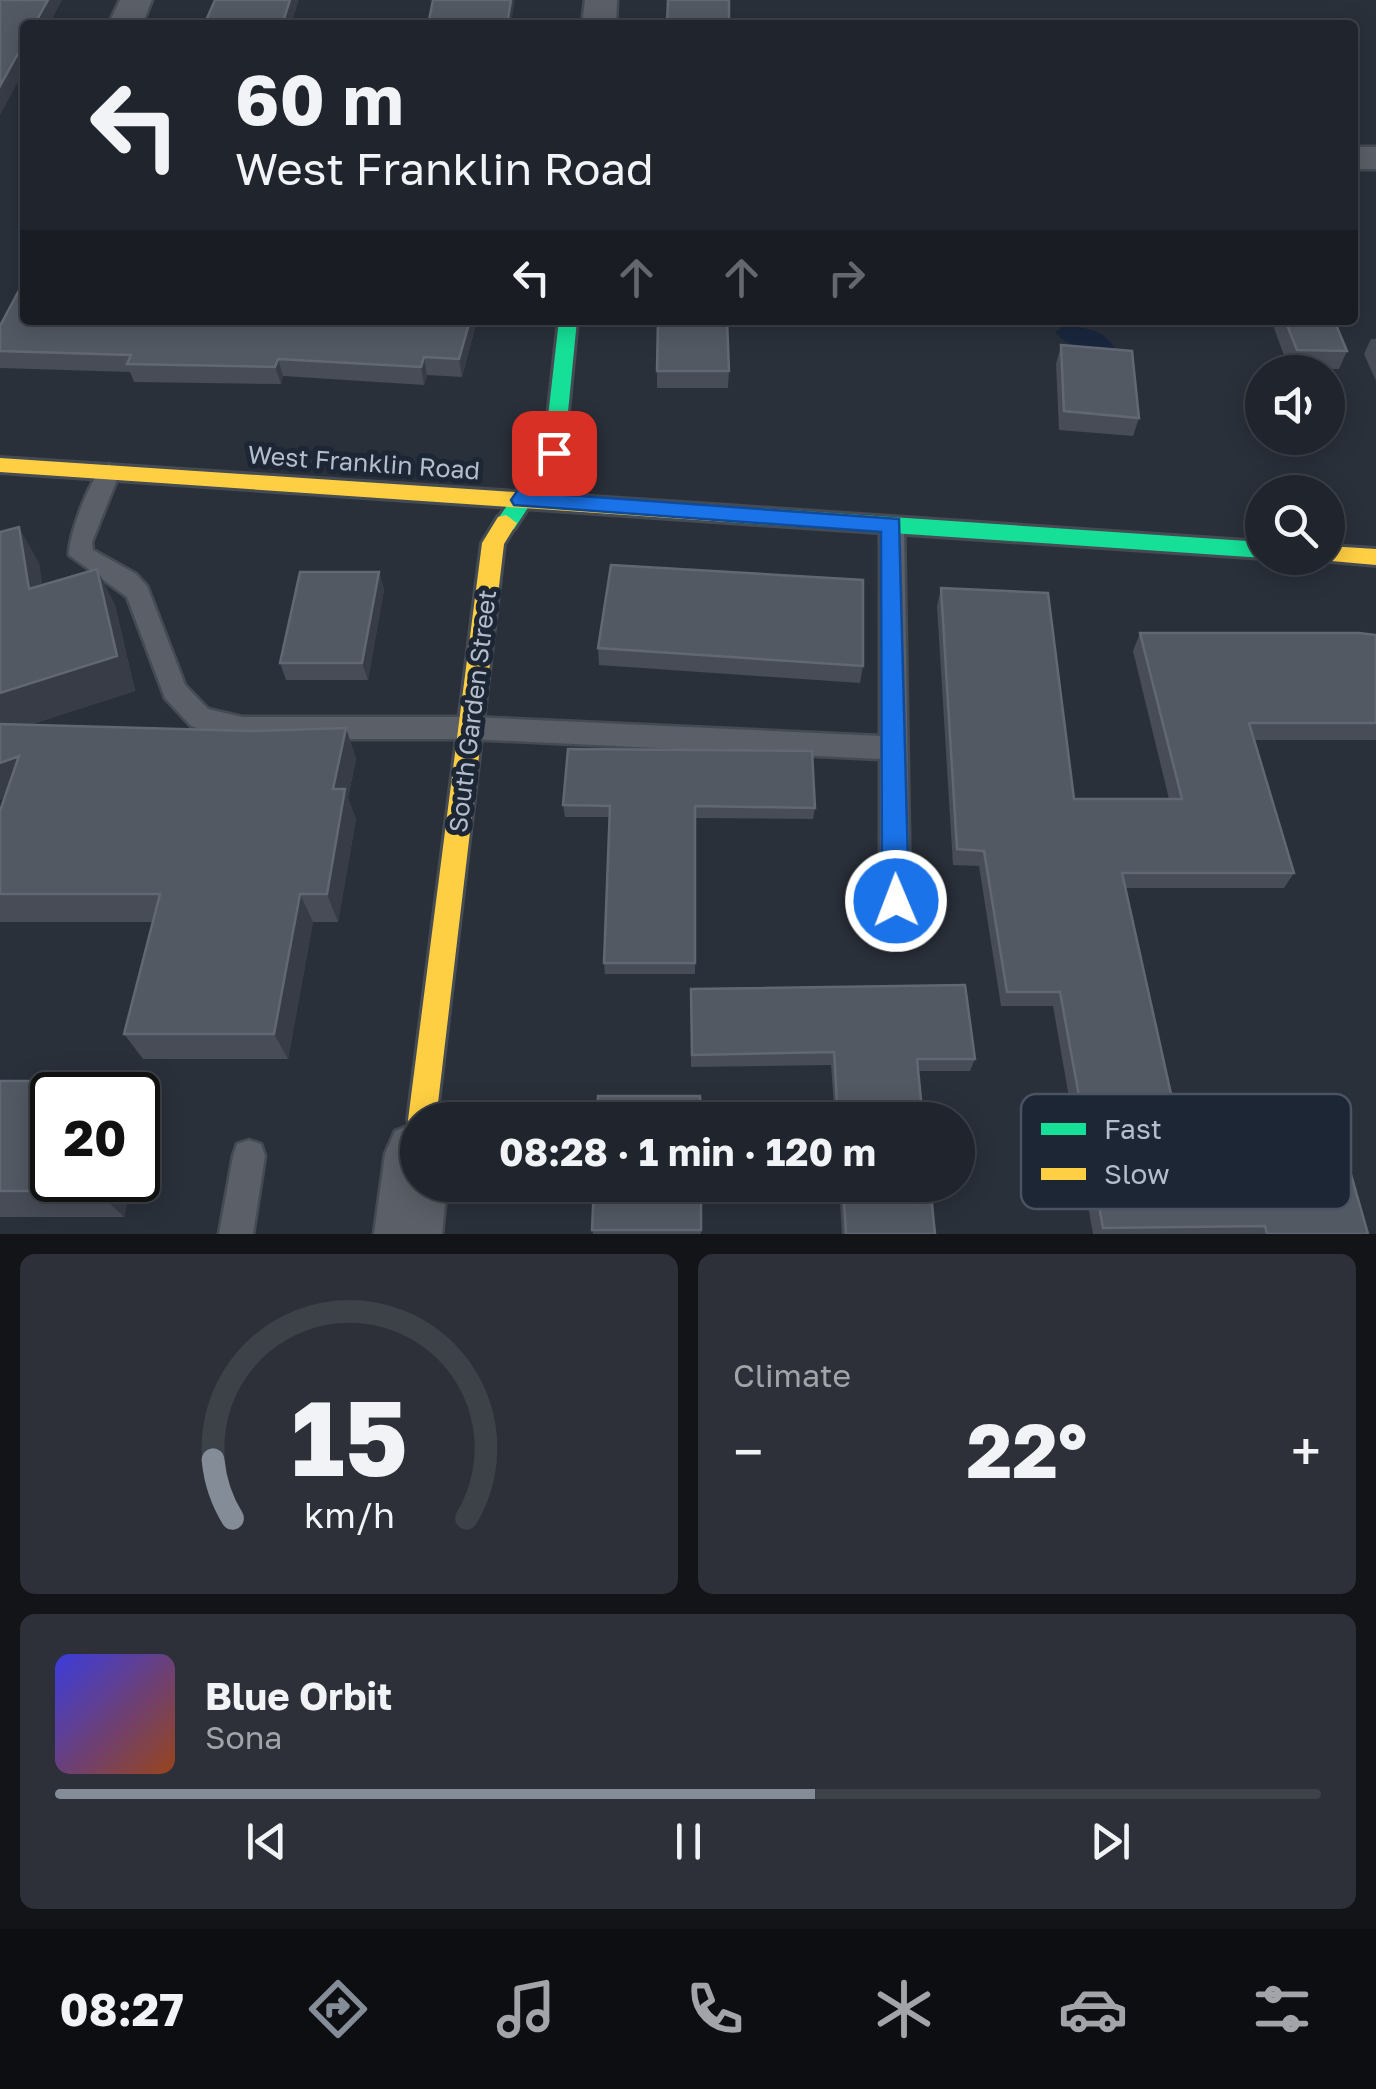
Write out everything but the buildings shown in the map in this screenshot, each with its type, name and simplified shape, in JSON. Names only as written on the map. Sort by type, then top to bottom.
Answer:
[{"type":"street","name":"South Garden Street","points":[[424,1102],[493,543],[554,453],[567,325]]},
{"type":"street","name":"West Franklin Road","points":[[0,466],[1245,549]]},
{"type":"street","points":[[1345,555],[1376,557]]},
{"type":"street","points":[[408,1234],[412,1202]]},
{"type":"lane","points":[[109,472],[80,542],[81,555],[127,581],[138,593],[174,691],[200,718],[242,728],[470,728],[894,748]]},
{"type":"lane","points":[[892,525],[896,901]]},
{"type":"lane","points":[[236,1234],[249,1156]]},
{"type":"water","points":[[1064,326],[1100,334],[1114,348],[1111,353],[1073,346],[1055,332]]},
{"type":"traffic: fast","points":[[506,523],[554,453],[567,325]]},
{"type":"traffic: fast","points":[[728,514],[1245,549]]},
{"type":"traffic: slow","points":[[0,465],[728,514]]},
{"type":"traffic: slow","points":[[424,1102],[493,543],[506,523]]},
{"type":"traffic: slow","points":[[1345,555],[1376,557]]},
{"type":"route","points":[[554,453],[522,500],[892,525],[896,901]]}]
